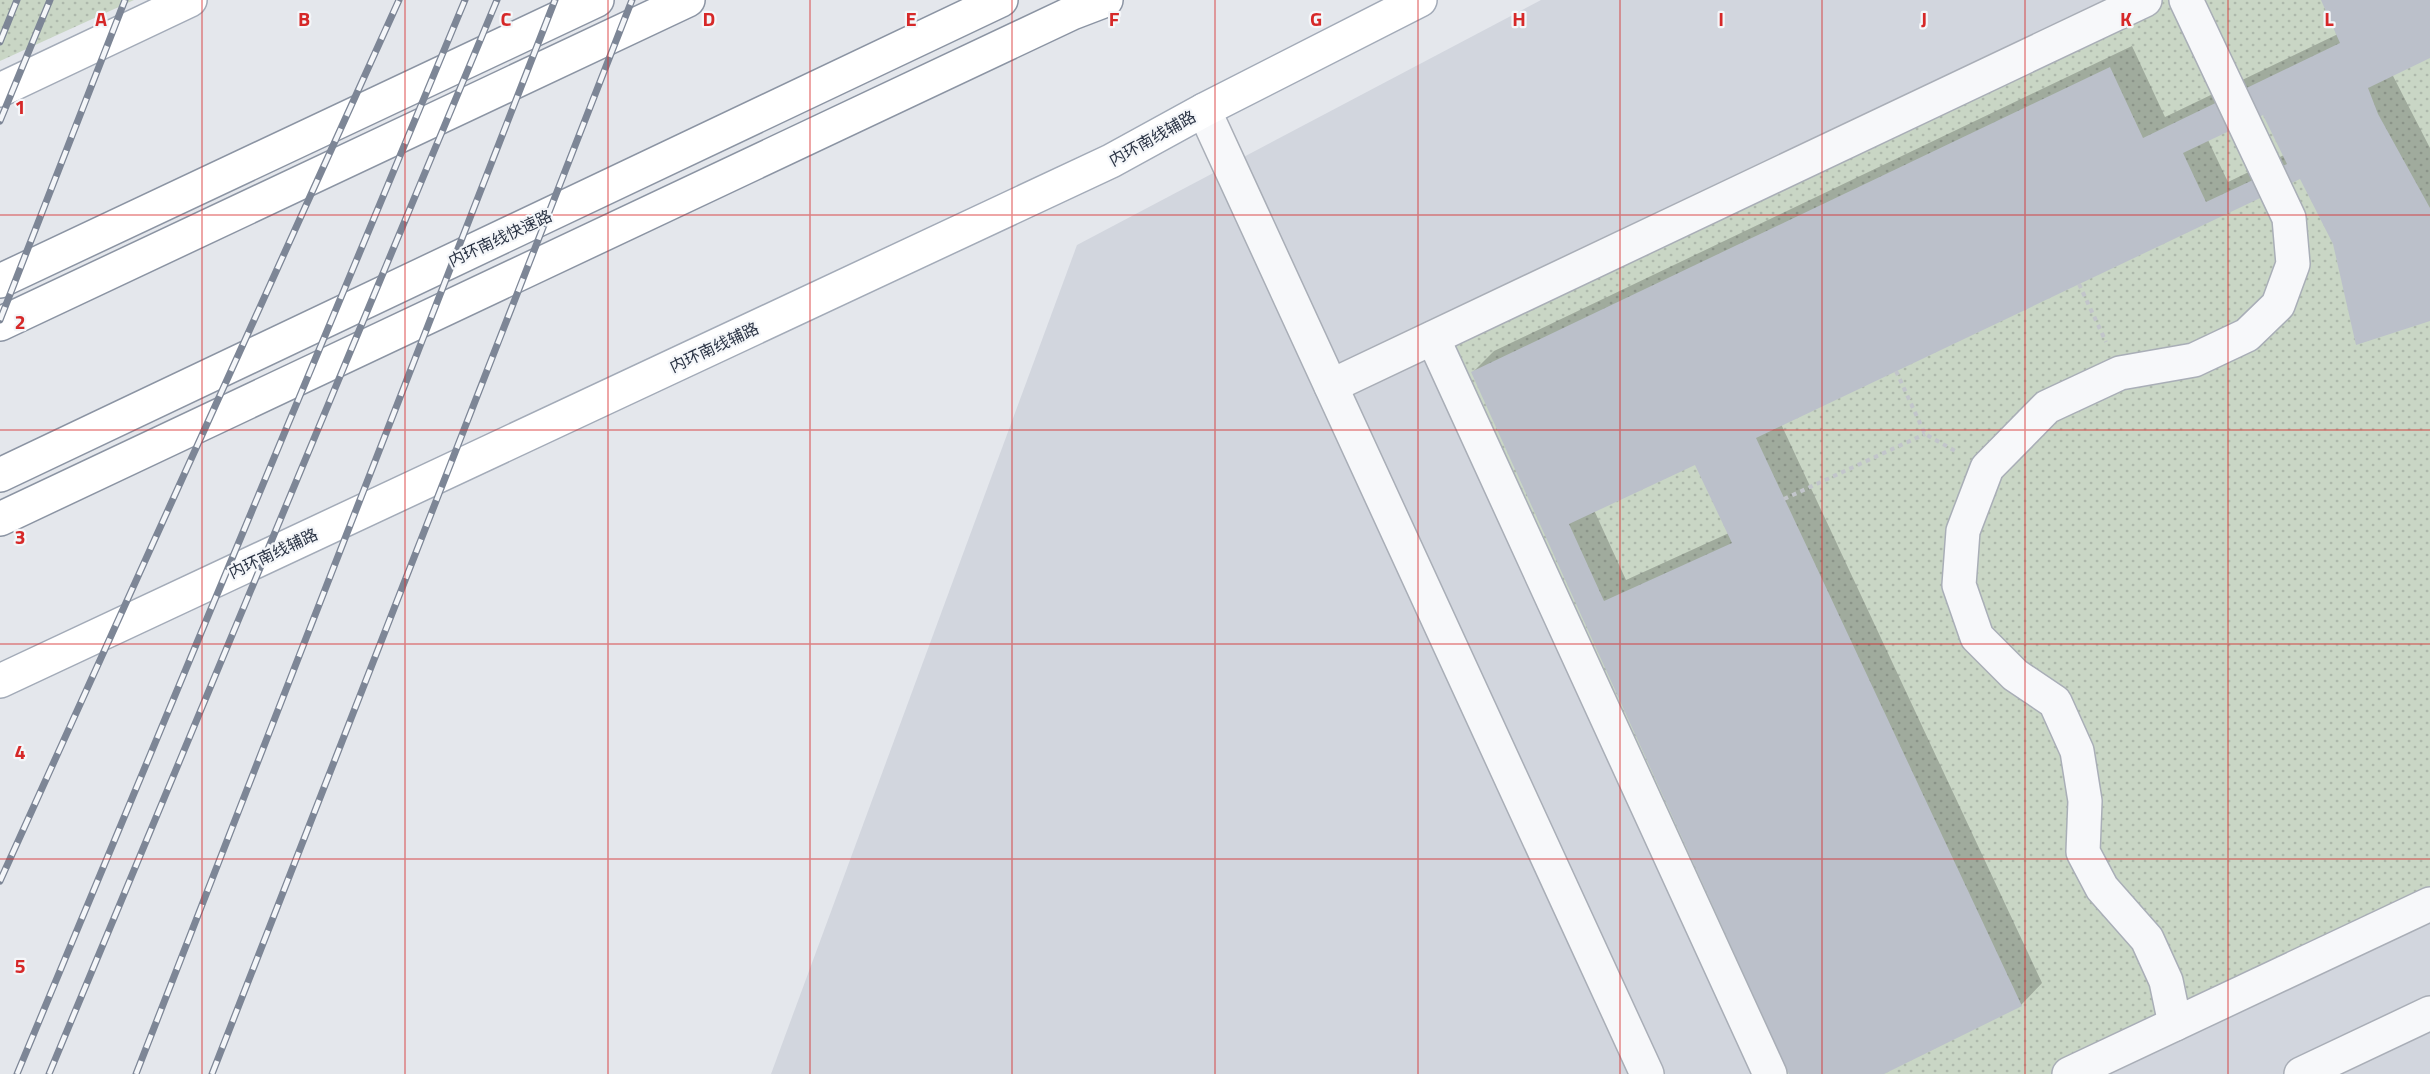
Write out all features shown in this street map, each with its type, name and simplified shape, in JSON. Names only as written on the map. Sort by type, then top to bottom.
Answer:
[{"type":"main road","points":[[0,90],[190,0]]},
{"type":"main road","points":[[0,281],[597,0]]},
{"type":"main road","points":[[0,324],[688,0]]},
{"type":"main road","name":"内环南线快速路","points":[[0,476],[1001,0]]},
{"type":"main road","points":[[0,519],[1061,18],[1106,0]]},
{"type":"main road","name":"内环南线辅路","points":[[0,681],[1111,161],[1204,110],[1420,0]]},
{"type":"street","points":[[1332,386],[2145,0]]},
{"type":"street","points":[[2175,1024],[2166,981],[2147,939],[2102,888],[2083,852],[2085,801],[2077,752],[2055,702],[2015,675],[1977,637],[1959,585],[1963,531],[1987,468],[2046,407],[2120,373],[2194,360],[2247,335],[2278,305],[2293,264],[2289,218],[2186,0]]},
{"type":"street","points":[[1204,110],[1647,1074]]},
{"type":"street","points":[[1433,338],[1770,1074]]},
{"type":"street","points":[[2069,1074],[2430,904]]},
{"type":"street","points":[[2301,1074],[2430,1013]]},
{"type":"path","points":[[2079,284],[2120,373]]},
{"type":"path","points":[[1896,371],[1925,434],[1987,468]]},
{"type":"path","points":[[1784,500],[1925,434]]},
{"type":"shaded area","points":[[1541,0],[2430,0],[2430,1074],[771,1074],[1077,245]]},
{"type":"green space","points":[[0,0],[134,0],[0,61]]},
{"type":"green space","points":[[2145,0],[2430,0],[2430,904],[2069,1074],[1770,1074],[1433,338]]},
{"type":"building","points":[[2321,0],[2430,0],[2430,58],[2368,88],[2378,114],[2430,208],[2430,321],[2356,345],[2333,244],[2300,179],[1756,438],[2022,1006],[1884,1074],[1789,1074],[1471,372],[2110,67],[2143,138],[2340,43]],"holes":[[[2263,115],[2287,164],[2206,202],[2183,153]],[[1695,465],[1732,543],[1604,601],[1569,524]]]},
{"type":"railway","points":[[0,42],[17,0]]},
{"type":"railway","points":[[0,121],[50,0]]},
{"type":"railway","points":[[0,320],[125,0]]},
{"type":"railway","points":[[0,881],[399,0]]},
{"type":"railway","points":[[17,1074],[465,0]]},
{"type":"railway","points":[[49,1074],[497,0]]},
{"type":"railway","points":[[136,1074],[555,0]]},
{"type":"railway","points":[[212,1074],[632,0]]}]
